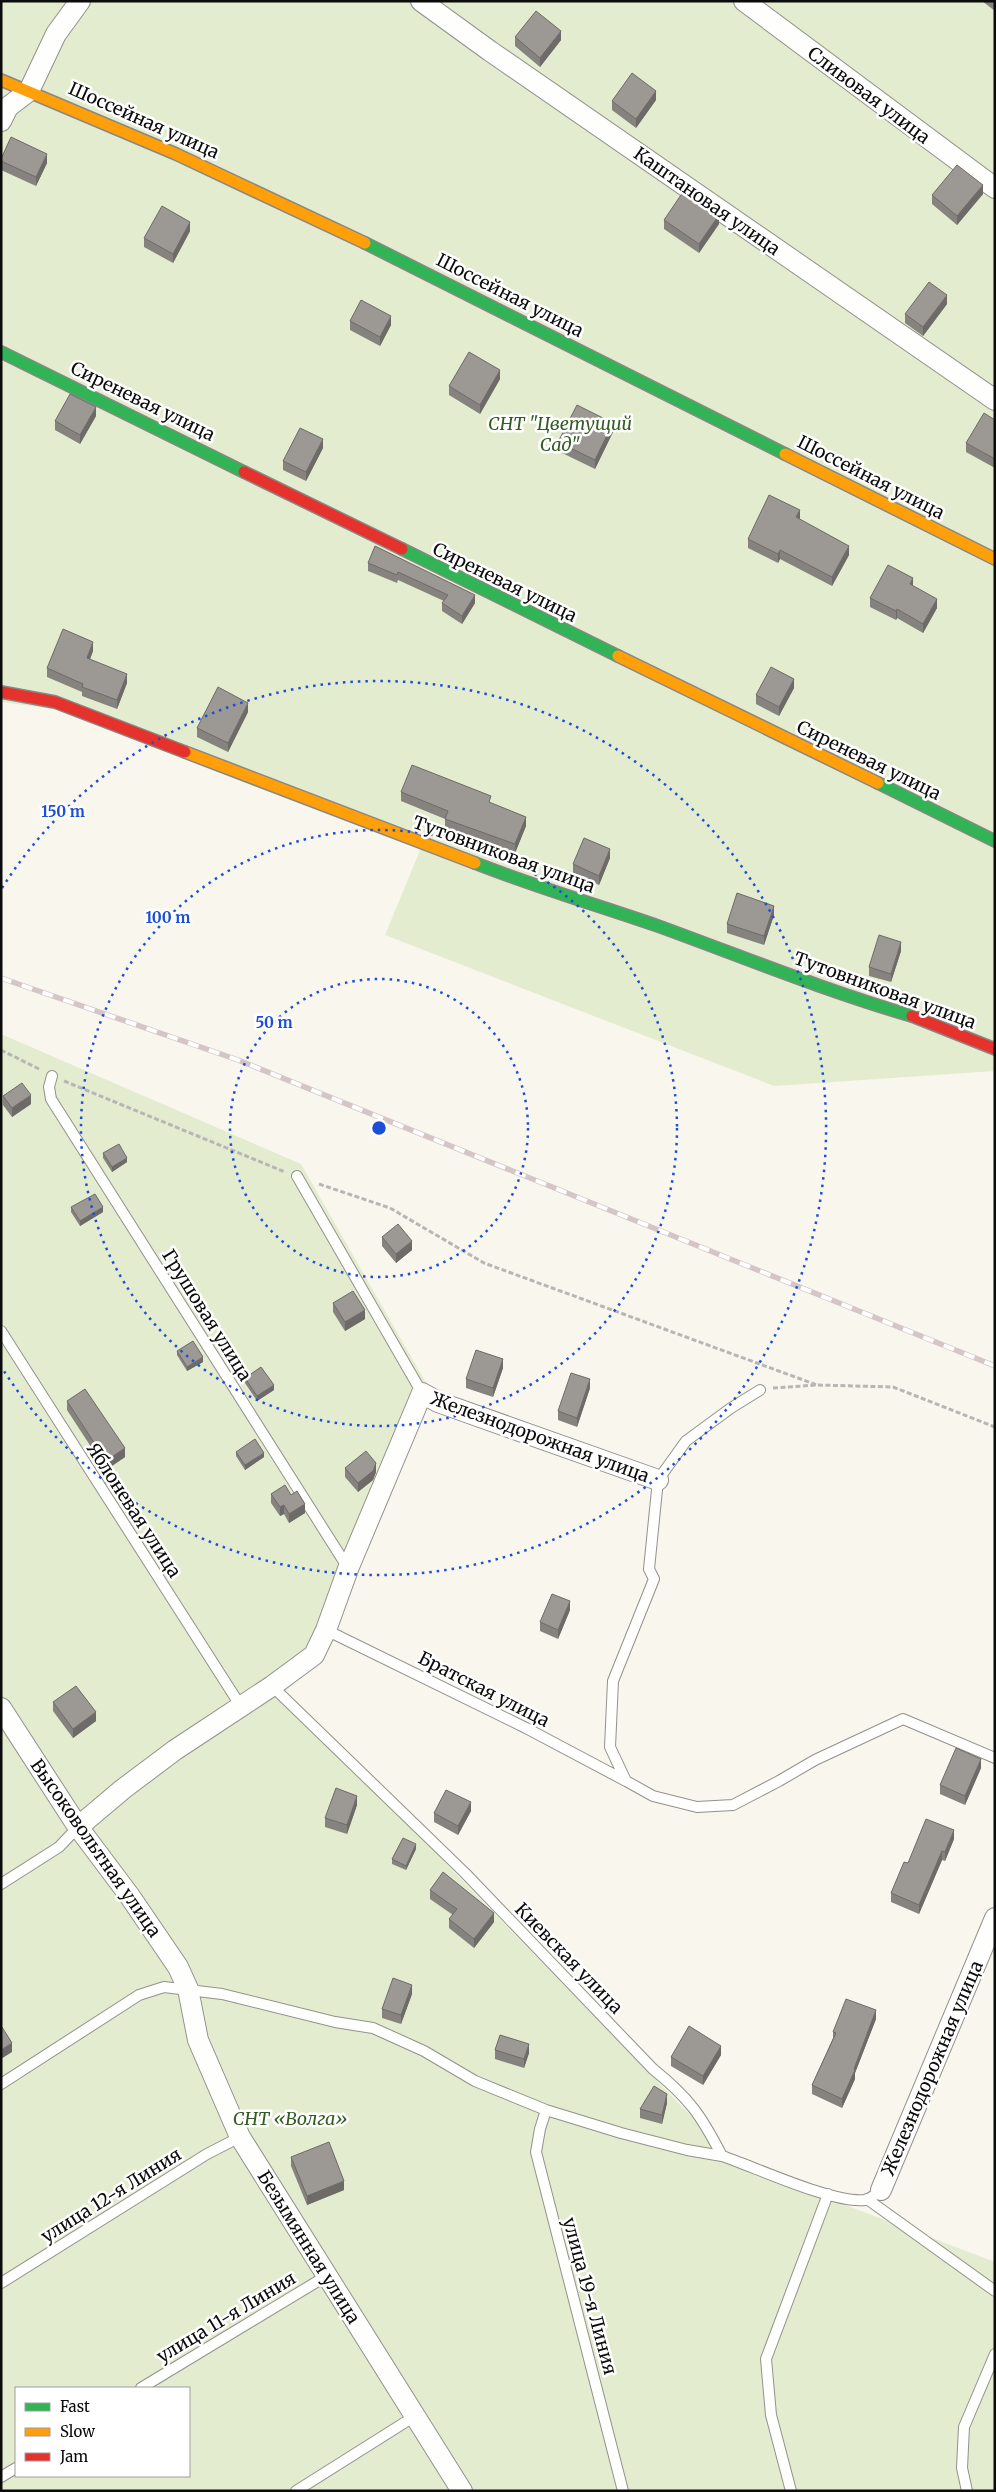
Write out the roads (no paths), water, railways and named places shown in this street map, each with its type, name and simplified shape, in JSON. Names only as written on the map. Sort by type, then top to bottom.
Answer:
[{"type":"street","points":[[1,121],[8,107],[29,91],[56,34],[80,1]]},
{"type":"street","name":"Каштановая улица","points":[[421,1],[490,51],[995,400]]},
{"type":"street","name":"Сливовая улица","points":[[744,1],[995,188]]},
{"type":"street","name":"Шоссейная улица","points":[[1,80],[81,111],[220,173],[436,277],[995,559]]},
{"type":"street","name":"Сиреневая улица","points":[[1,352],[995,841]]},
{"type":"street","name":"Тутовниковая улица","points":[[1,692],[55,702],[542,889],[657,926],[844,996],[922,1019],[995,1049]]},
{"type":"street","points":[[78,1827],[122,1789],[240,1706],[272,1686],[314,1654],[326,1630],[348,1569],[422,1394]]},
{"type":"street","name":"Железнодорожная улица","points":[[422,1394],[447,1405],[658,1480]]},
{"type":"street","name":"Высоковольтная улица","points":[[1,1708],[78,1827],[169,1952],[188,1989]]},
{"type":"street","name":"Железнодорожная улица","points":[[874,2195],[995,1918]]},
{"type":"street","name":"Безымянная улица","points":[[188,1989],[198,2040],[240,2137],[462,2491]]},
{"type":"lane","name":"Грушовая улица","points":[[52,1076],[49,1087],[50,1099],[348,1569]]},
{"type":"lane","points":[[298,1176],[422,1394]]},
{"type":"lane","name":"Яблоневая улица","points":[[1,1332],[240,1706]]},
{"type":"lane","points":[[626,1781],[610,1747],[613,1681],[654,1579],[649,1569],[658,1480],[686,1441],[731,1408],[760,1390]]},
{"type":"lane","name":"Братская улица","points":[[326,1630],[526,1728],[653,1796],[697,1807],[732,1805],[831,1752],[903,1719],[995,1758]]},
{"type":"lane","name":"Киевская улица","points":[[272,1686],[465,1873],[653,2069],[680,2090],[703,2119],[722,2156]]},
{"type":"lane","points":[[1,1884],[58,1847],[78,1827]]},
{"type":"lane","points":[[1,2084],[139,1994],[164,1987],[222,1994],[387,2033],[424,2050],[475,2081],[546,2110],[621,2133],[687,2150],[722,2156],[850,2200],[874,2195],[995,2291]]},
{"type":"lane","name":"улица 19-я Линия","points":[[546,2110],[536,2152],[623,2491]]},
{"type":"lane","name":"улица 12-я Линия","points":[[1,2282],[207,2154],[240,2137]]},
{"type":"lane","points":[[791,2491],[771,2415],[766,2359],[828,2194]]},
{"type":"lane","name":"улица 11-я Линия","points":[[143,2387],[328,2275]]},
{"type":"lane","points":[[967,2491],[962,2468],[964,2427],[995,2354]]},
{"type":"lane","points":[[296,2491],[415,2416]]},
{"type":"lane","points":[[1,2477],[15,2469]]},
{"type":"railway","points":[[1,978],[238,1060],[995,1366]]},
{"type":"park label","name":"СНТ \"Цветущий Сад\"","points":[[560,433]]},
{"type":"park label","name":"СНТ «Волга»","points":[[290,2118]]}]
